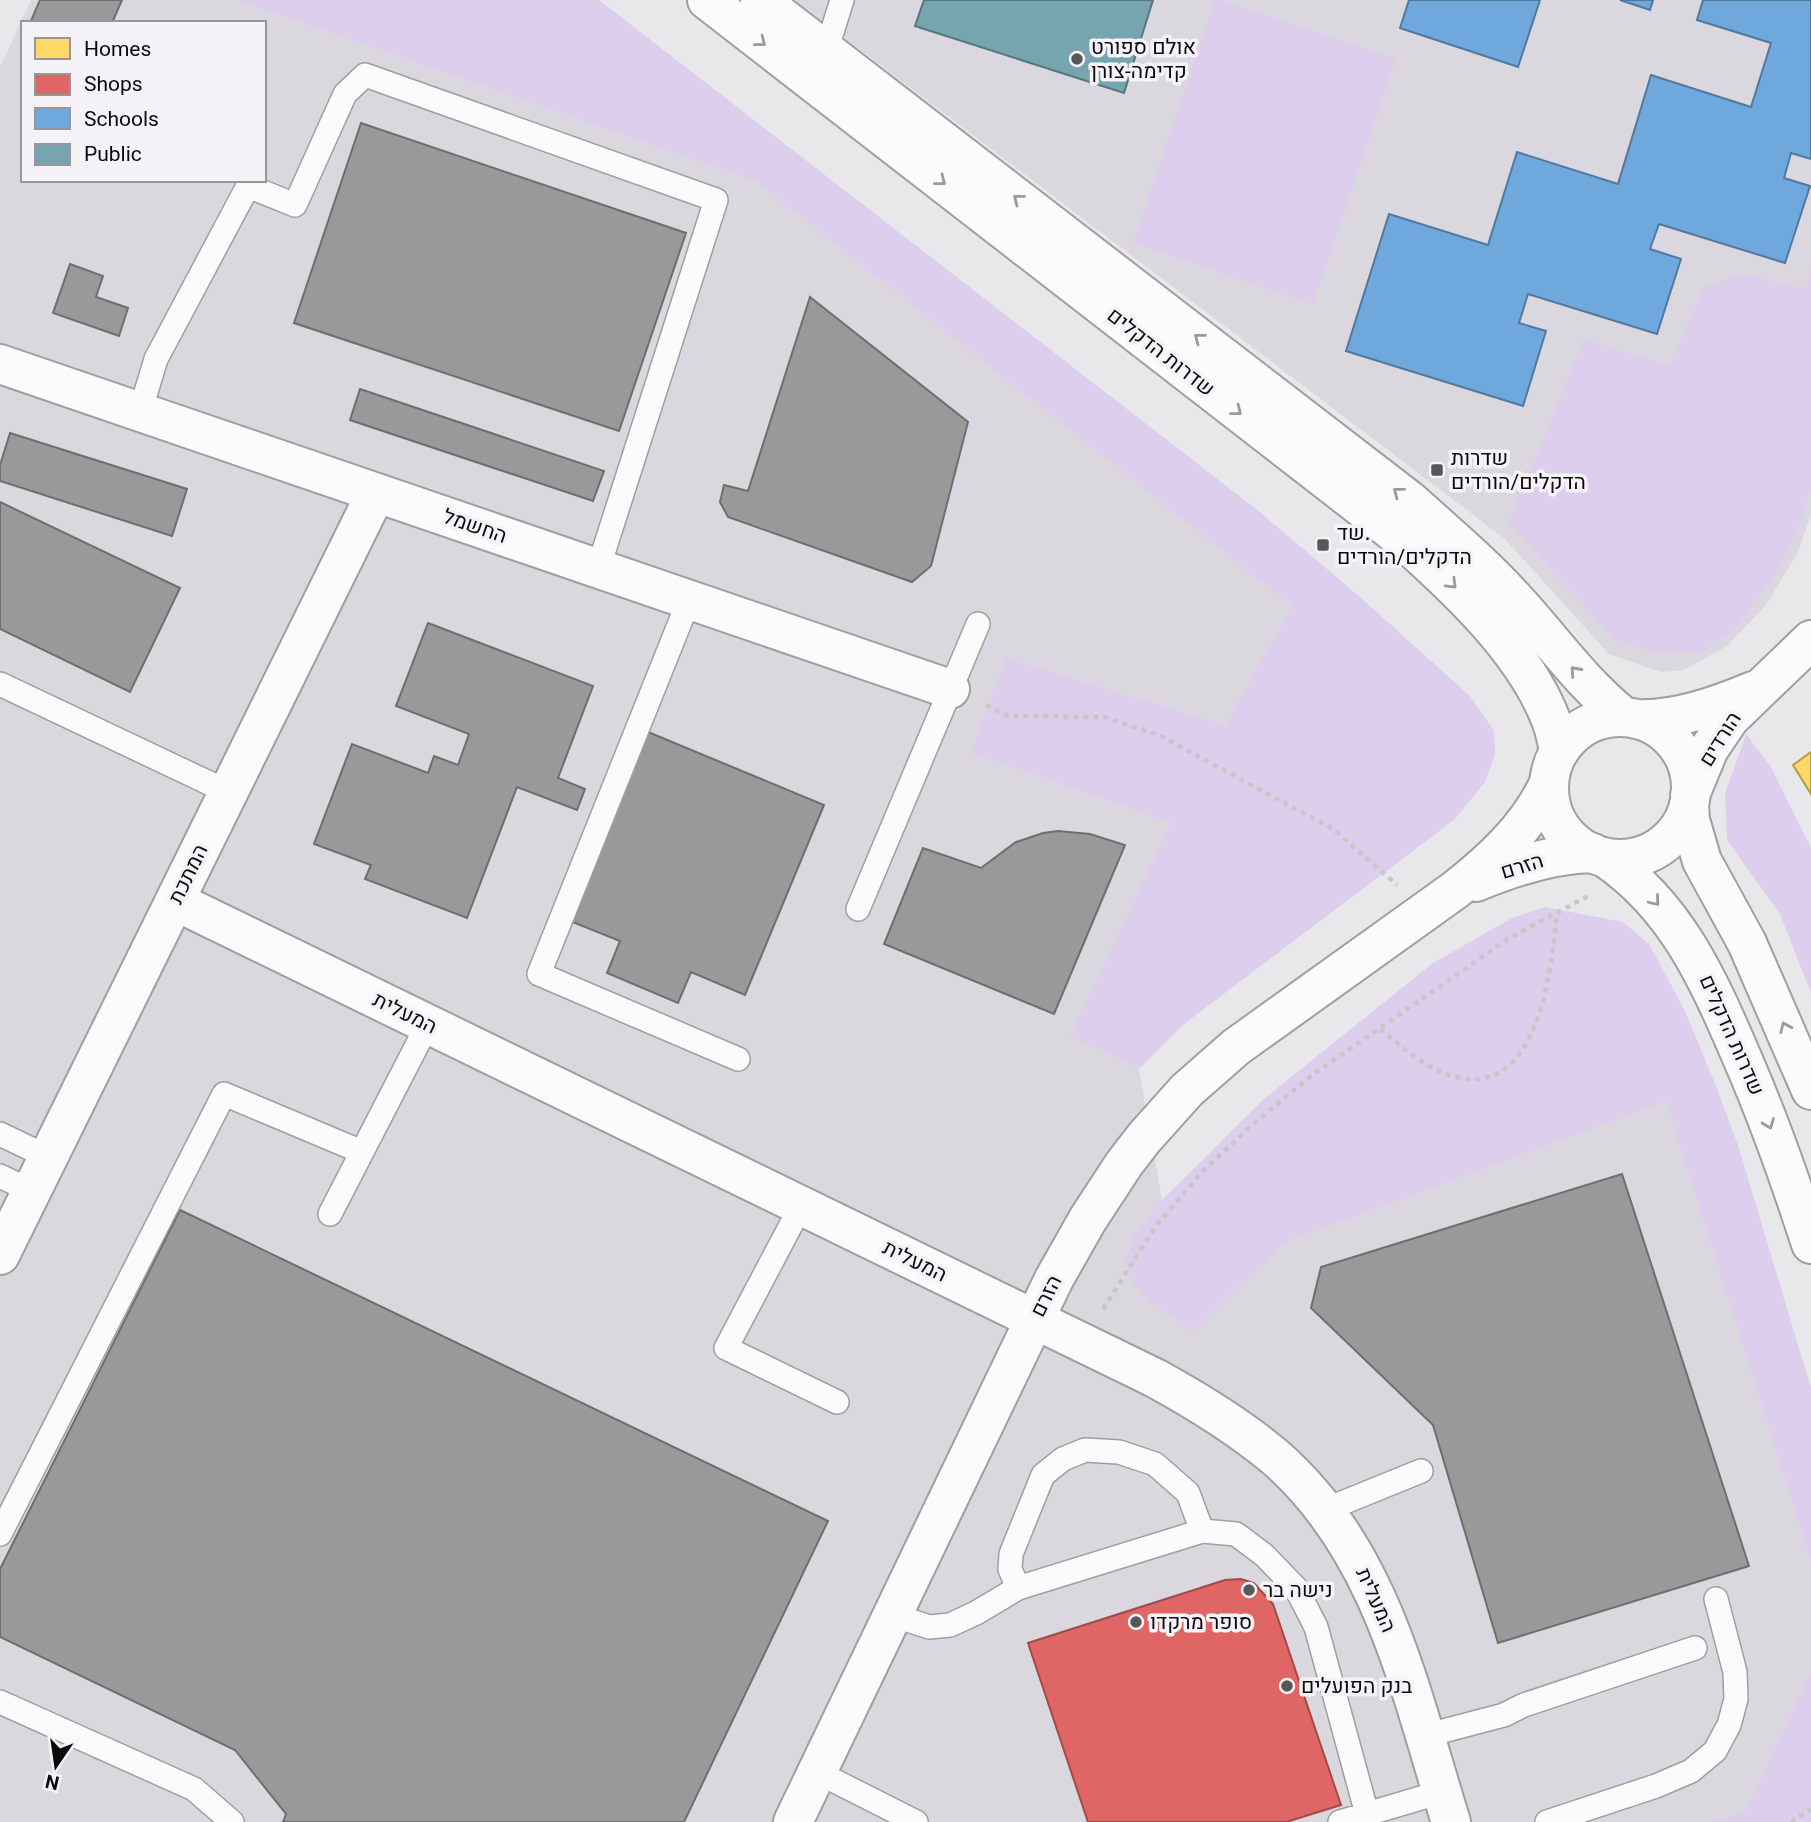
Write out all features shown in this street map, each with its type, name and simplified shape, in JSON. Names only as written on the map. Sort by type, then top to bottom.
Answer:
[{"type":"street","name":"שדרות הדקלים","points":[[707,0],[1401,538],[1453,583],[1532,681],[1552,720],[1554,767]]},
{"type":"street","name":"שדרות הדקלים","points":[[760,0],[1409,500],[1517,602],[1580,678],[1630,718]]},
{"type":"street","name":"החשמל","points":[[0,364],[950,689]]},
{"type":"street","name":"המתכת","points":[[0,1255],[16,1184],[48,1157],[376,493]]},
{"type":"street","name":"הורדים","points":[[1690,800],[1704,761],[1730,718],[1811,640]]},
{"type":"street","name":"הורדים","points":[[1630,718],[1651,720],[1706,708],[1758,689]]},
{"type":"street","points":[[1690,800],[1674,834],[1657,848],[1627,859],[1609,861],[1574,841],[1560,826],[1551,805],[1554,767],[1574,735],[1592,723],[1630,718],[1657,728],[1674,742],[1689,771],[1690,800],[1690,820],[1702,861],[1747,943],[1811,1090]]},
{"type":"street","name":"הזרם","points":[[793,1822],[1034,1320],[1071,1248],[1106,1191],[1144,1138],[1186,1090],[1236,1047],[1487,863],[1512,838],[1542,799],[1554,767]]},
{"type":"street","name":"הזרם","points":[[1440,900],[1528,863],[1564,855],[1609,861]]},
{"type":"street","name":"שדרות הדקלים","points":[[1609,861],[1659,905],[1702,967],[1761,1103],[1791,1181],[1811,1244]]},
{"type":"street","name":"המעלית","points":[[175,901],[1082,1342],[1155,1378],[1220,1416],[1276,1459],[1325,1510],[1364,1570],[1380,1604],[1446,1807]]},
{"type":"lane","points":[[826,51],[842,0]]},
{"type":"lane","points":[[140,412],[156,359],[248,186],[295,205],[345,94],[365,75],[716,200],[598,569]]},
{"type":"lane","points":[[689,600],[539,974],[738,1059]]},
{"type":"lane","points":[[859,909],[978,624]]},
{"type":"lane","points":[[0,684],[228,792]]},
{"type":"lane","points":[[330,1214],[428,1024]]},
{"type":"lane","points":[[0,1534],[223,1094],[362,1152]]},
{"type":"lane","points":[[0,1134],[48,1157]]},
{"type":"lane","points":[[801,1206],[726,1348],[836,1402]]},
{"type":"lane","points":[[1018,1588],[1010,1569],[1011,1554],[1043,1475],[1063,1459],[1085,1450],[1119,1452],[1155,1464],[1188,1493],[1202,1531]]},
{"type":"lane","points":[[1325,1510],[1421,1471]]},
{"type":"lane","points":[[893,1615],[929,1627],[950,1625],[1018,1588],[1202,1531],[1236,1534],[1264,1555],[1297,1588],[1316,1626],[1367,1814]]},
{"type":"lane","points":[[1547,1822],[1656,1786],[1691,1771],[1715,1751],[1729,1725],[1736,1699],[1735,1672],[1716,1599]]},
{"type":"lane","points":[[1424,1736],[1504,1715],[1524,1705],[1695,1648]]},
{"type":"lane","points":[[0,1702],[194,1789],[232,1822]]},
{"type":"lane","points":[[817,1772],[916,1822]]},
{"type":"lane","points":[[1340,1822],[1367,1814],[1446,1807]]},
{"type":"path","points":[[950,689],[1009,716],[1104,717],[1161,736],[1333,828],[1440,900]]},
{"type":"path","points":[[1082,1342],[1156,1226],[1203,1171],[1250,1127],[1311,1076],[1508,939],[1558,913],[1609,861]]},
{"type":"path","points":[[1380,1029],[1422,1062],[1440,1072],[1472,1080],[1498,1073],[1520,1054],[1533,1028],[1548,981],[1558,913]]},
{"type":"path","points":[[1791,1822],[1811,1809]]},
{"type":"shaded area","points":[[31,0],[236,0],[757,182],[1294,606],[1225,725],[1007,657],[971,753],[1171,823],[1071,1036],[1139,1069],[1162,1200],[1134,1234],[1193,1331],[1286,1242],[1666,1100],[1811,1563],[1811,1672],[1745,1811],[1709,1822],[0,1822],[0,67],[21,22],[21,182],[266,182],[266,21],[21,21]]},
{"type":"shaded area","points":[[236,0],[599,0],[1256,509],[1361,598],[1470,696],[1494,731],[1495,754],[1485,782],[1455,819],[1184,1024],[1139,1069],[1070,1036],[1171,823],[971,753],[1006,657],[1225,725],[1293,606],[757,182]]},
{"type":"shaded area","points":[[795,0],[1811,0],[1811,514],[1798,552],[1766,605],[1727,646],[1684,670],[1661,672],[1609,654],[1505,539]]},
{"type":"shaded area","points":[[1215,0],[1396,59],[1313,304],[1133,243]]},
{"type":"shaded area","points":[[1811,267],[1811,489],[1796,533],[1775,575],[1734,629],[1702,652],[1661,654],[1616,640],[1509,523],[1584,339],[1669,366],[1704,287],[1743,274],[1805,290]]},
{"type":"shaded area","points":[[1746,734],[1771,767],[1811,848],[1811,993],[1780,914],[1727,840],[1725,794]]},
{"type":"shaded area","points":[[1545,907],[1623,922],[1649,944],[1684,1009],[1714,1081],[1738,1145],[1811,1388],[1811,1563],[1666,1101],[1286,1242],[1193,1331],[1150,1302],[1132,1282],[1126,1259],[1134,1234],[1162,1200],[1265,1098],[1433,963],[1512,918]]},
{"type":"shaded area","points":[[1811,1672],[1811,1822],[1709,1822],[1745,1811]]},
{"type":"building: Homes","points":[[1811,752],[1811,794],[1793,765]]},
{"type":"building: Shops","points":[[1241,1579],[1254,1583],[1273,1604],[1341,1805],[1286,1822],[1088,1822],[1028,1643],[1225,1580]]},
{"type":"building: Schools","points":[[1409,0],[1540,0],[1518,67],[1400,28]]},
{"type":"building: Schools","points":[[1620,0],[1653,0],[1650,10]]},
{"type":"building: Schools","points":[[1703,0],[1811,0],[1811,159],[1791,153],[1784,178],[1810,186],[1785,263],[1659,224],[1650,249],[1681,259],[1657,334],[1528,294],[1519,323],[1546,331],[1523,406],[1346,351],[1389,214],[1488,245],[1517,152],[1618,184],[1651,75],[1751,107],[1771,43],[1697,20]]},
{"type":"building: Public","name":"אולם ספורט קדימה-צורן","points":[[924,0],[1153,0],[1124,93],[915,26]]},
{"type":"building: Industry","points":[[40,0],[122,0],[113,21],[31,21]]},
{"type":"building: Industry","points":[[361,123],[686,233],[619,431],[294,323]]},
{"type":"building: Industry","points":[[70,264],[103,276],[96,297],[128,308],[119,336],[53,313]]},
{"type":"building: Industry","points":[[810,297],[968,422],[931,566],[912,582],[728,517],[720,502],[724,485],[748,491]]},
{"type":"building: Industry","points":[[360,389],[604,471],[593,501],[350,420]]},
{"type":"building: Industry","points":[[10,433],[187,489],[172,536],[0,481],[0,465]]},
{"type":"building: Industry","points":[[0,502],[180,588],[130,692],[0,629]]},
{"type":"building: Industry","points":[[428,623],[593,686],[558,778],[585,789],[577,810],[517,787],[467,918],[365,879],[371,865],[314,844],[352,744],[428,773],[434,756],[458,765],[469,734],[396,706]]},
{"type":"building: Industry","points":[[648,732],[824,805],[745,995],[691,972],[678,1003],[607,973],[620,941],[570,921]]},
{"type":"building: Industry","points":[[1058,831],[1090,834],[1125,845],[1054,1014],[884,944],[923,848],[981,868],[1016,842]]},
{"type":"building: Industry","points":[[1622,1174],[1749,1566],[1498,1643],[1433,1425],[1311,1308],[1321,1267]]},
{"type":"building: Industry","points":[[180,1210],[828,1521],[684,1822],[283,1822],[286,1814],[235,1750],[0,1637],[0,1569]]},
{"type":"place","name":"אולם ספורט קדימה-צורן","points":[[1077,59]]},
{"type":"place","name":"שדרות הדקלים/הורדים","points":[[1437,470]]},
{"type":"place","name":"שד. הדקלים/הורדים","points":[[1323,545]]},
{"type":"place","name":"נישה בר","points":[[1249,1590]]},
{"type":"place","name":"סופר מרקדו","points":[[1136,1622]]},
{"type":"place","name":"בנק הפועלים","points":[[1287,1686]]}]
